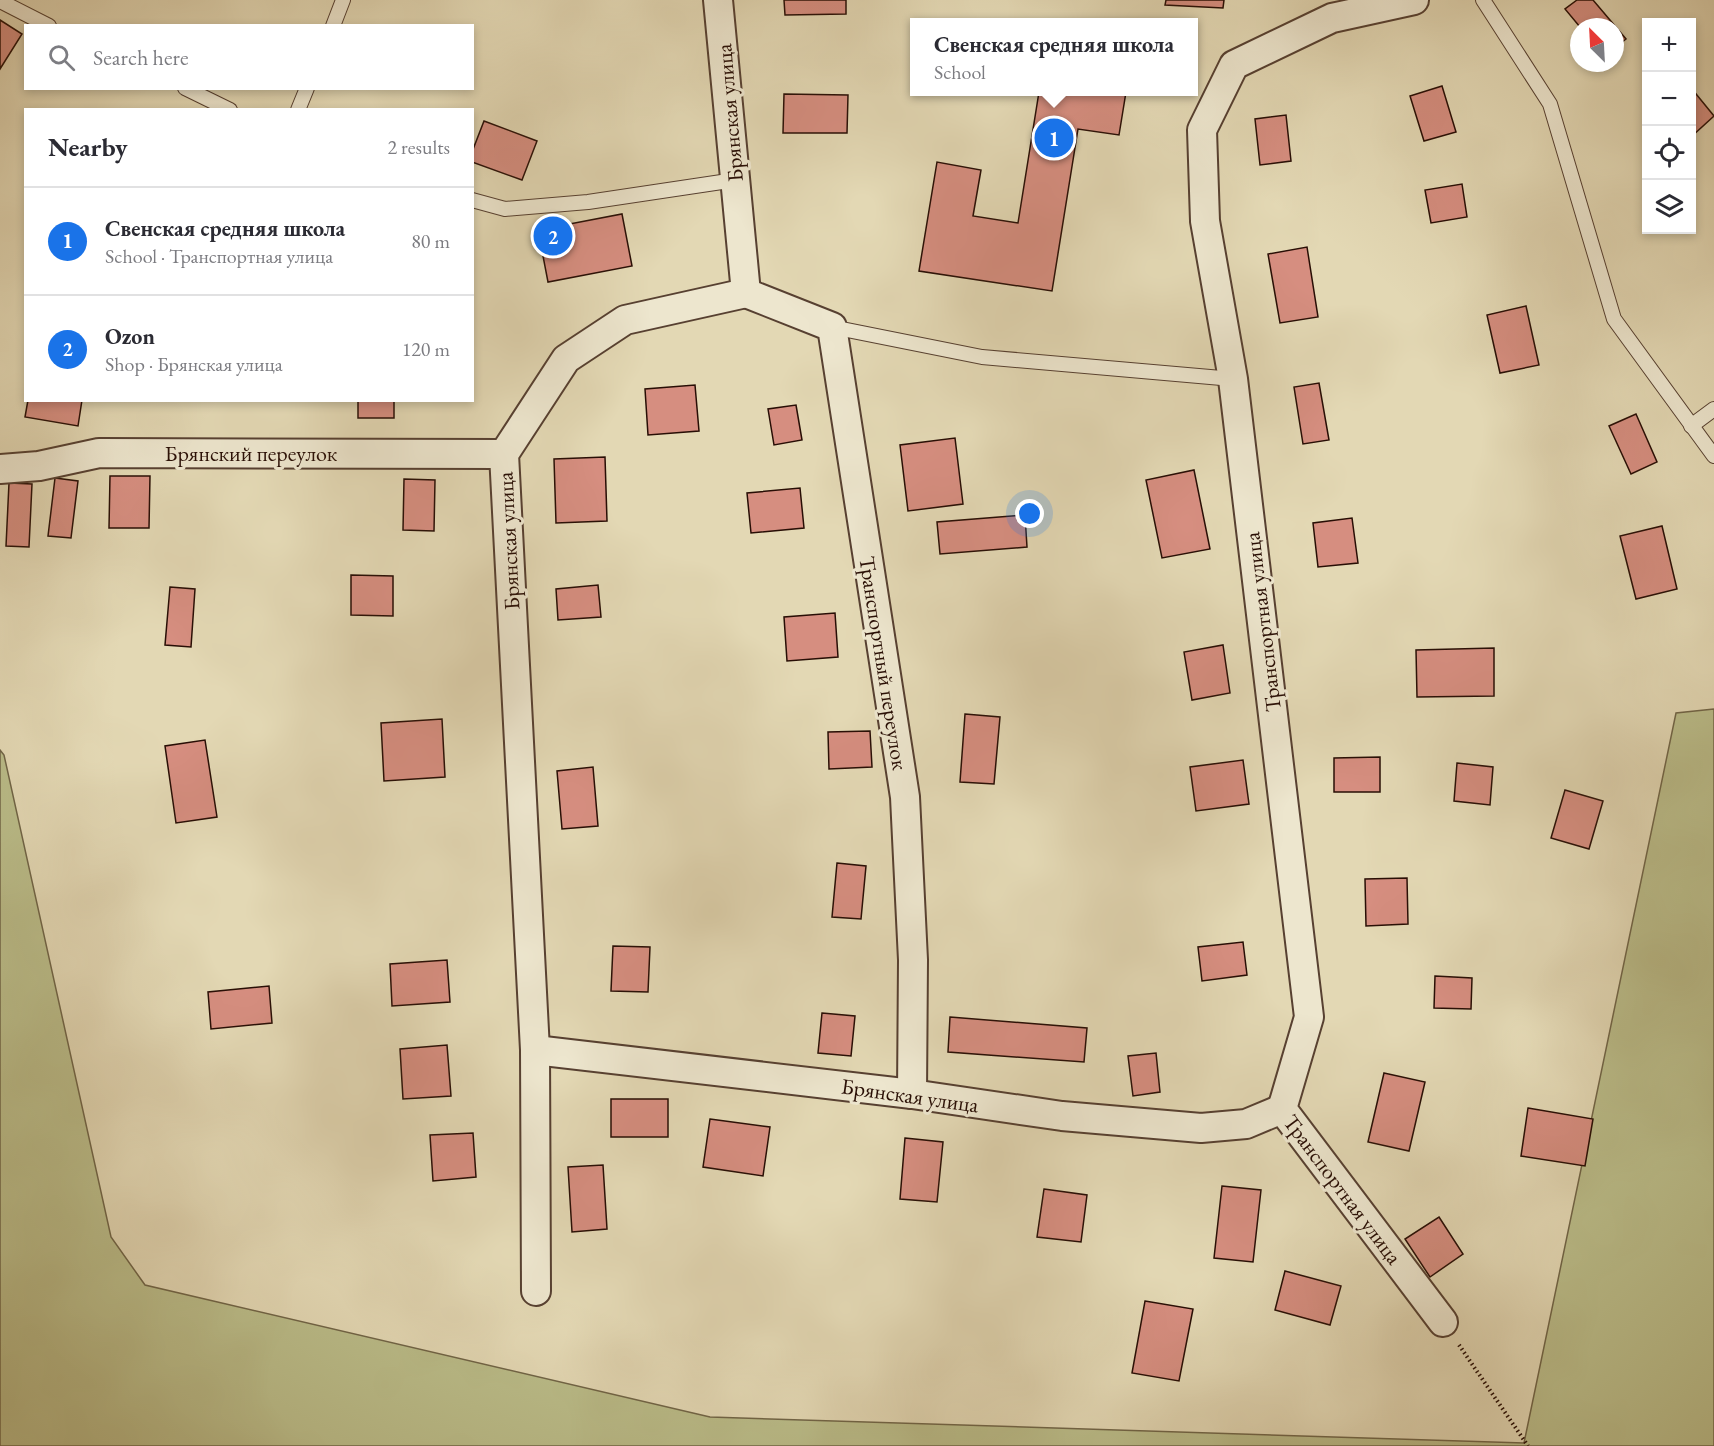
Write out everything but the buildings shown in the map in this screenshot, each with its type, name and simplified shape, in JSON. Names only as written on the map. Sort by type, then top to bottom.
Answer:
[{"type":"street","name":"Брянская улица","points":[[536,1291],[535,1050],[504,454],[566,359],[625,320],[746,293],[718,0]]},
{"type":"street","name":"Транспортная улица","points":[[1414,0],[1332,18],[1234,65],[1202,130],[1205,221],[1233,380],[1309,1017],[1282,1109],[1443,1322]]},
{"type":"street","points":[[746,293],[832,327]]},
{"type":"street","name":"Транспортный переулок","points":[[832,327],[905,797],[913,960],[912,1094]]},
{"type":"street","name":"Брянский переулок","points":[[0,469],[39,466],[99,453],[504,454]]},
{"type":"street","name":"Брянская улица","points":[[535,1050],[912,1094],[1062,1116],[1201,1128],[1245,1124],[1282,1109]]},
{"type":"lane","points":[[0,0],[45,24]]},
{"type":"lane","points":[[334,24],[343,0]]},
{"type":"lane","points":[[1483,0],[1550,104],[1614,319],[1714,456]]},
{"type":"lane","points":[[189,90],[226,108]]},
{"type":"lane","points":[[299,108],[306,90]]},
{"type":"lane","points":[[474,201],[506,209],[588,202],[735,180]]},
{"type":"lane","points":[[832,327],[982,357],[1233,380]]},
{"type":"lane","points":[[1691,426],[1714,409]]},
{"type":"path","points":[[1443,1322],[1528,1446]]},
{"type":"green space","points":[[1714,709],[1714,1446],[0,1446],[0,750],[4,755],[111,1237],[145,1285],[710,1417],[1524,1443],[1676,713]]},
{"type":"place","name":"Свенская средняя школа","points":[[1054,138]]},
{"type":"place","name":"Ozon","points":[[553,236]]}]
